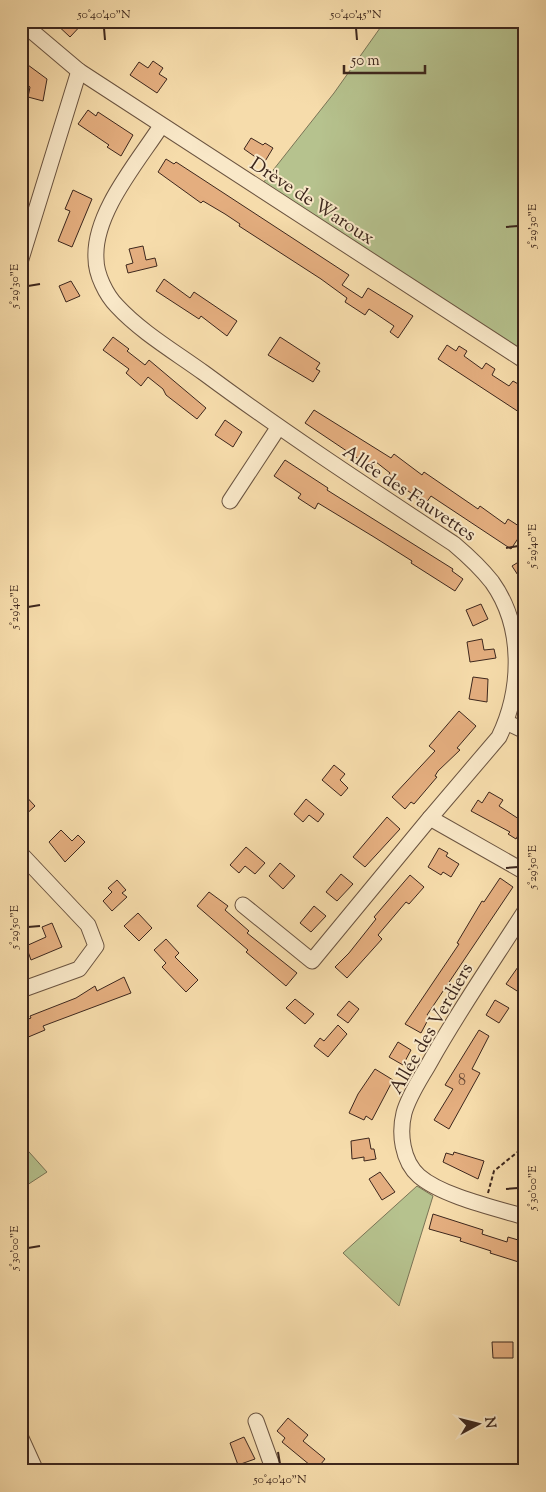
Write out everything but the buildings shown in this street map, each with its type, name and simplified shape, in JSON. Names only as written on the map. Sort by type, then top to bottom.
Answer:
[{"type":"street","name":"Drève de Waroux","points":[[21,22],[80,71],[161,126],[525,361]]},
{"type":"street","points":[[21,259],[80,71]]},
{"type":"street","name":"Allée des Fauvettes","points":[[161,126],[103,216],[96,237],[96,260],[100,280],[116,306],[140,326],[278,428],[454,544],[471,559],[492,582],[506,607],[513,632],[517,663],[515,690],[506,722],[499,737],[312,961],[243,905]]},
{"type":"street","points":[[230,501],[278,428]]},
{"type":"street","points":[[506,722],[525,731]]},
{"type":"street","points":[[430,818],[525,872]]},
{"type":"street","points":[[21,854],[88,925],[96,946],[78,969],[21,990]]},
{"type":"street","name":"Allée des Verdiers","points":[[525,911],[447,1032],[406,1105],[402,1129],[403,1148],[411,1166],[418,1175],[433,1186],[525,1217]]},
{"type":"street","points":[[256,1421],[274,1471]]},
{"type":"street","points":[[21,1438],[36,1471]]},
{"type":"path","points":[[484,1204],[494,1171],[525,1146]]},
{"type":"green space","points":[[385,21],[525,21],[525,353],[259,188],[334,93]]},
{"type":"green space","points":[[21,1143],[47,1172],[21,1189]]},
{"type":"green space","points":[[417,1186],[433,1196],[399,1306],[343,1253]]}]
